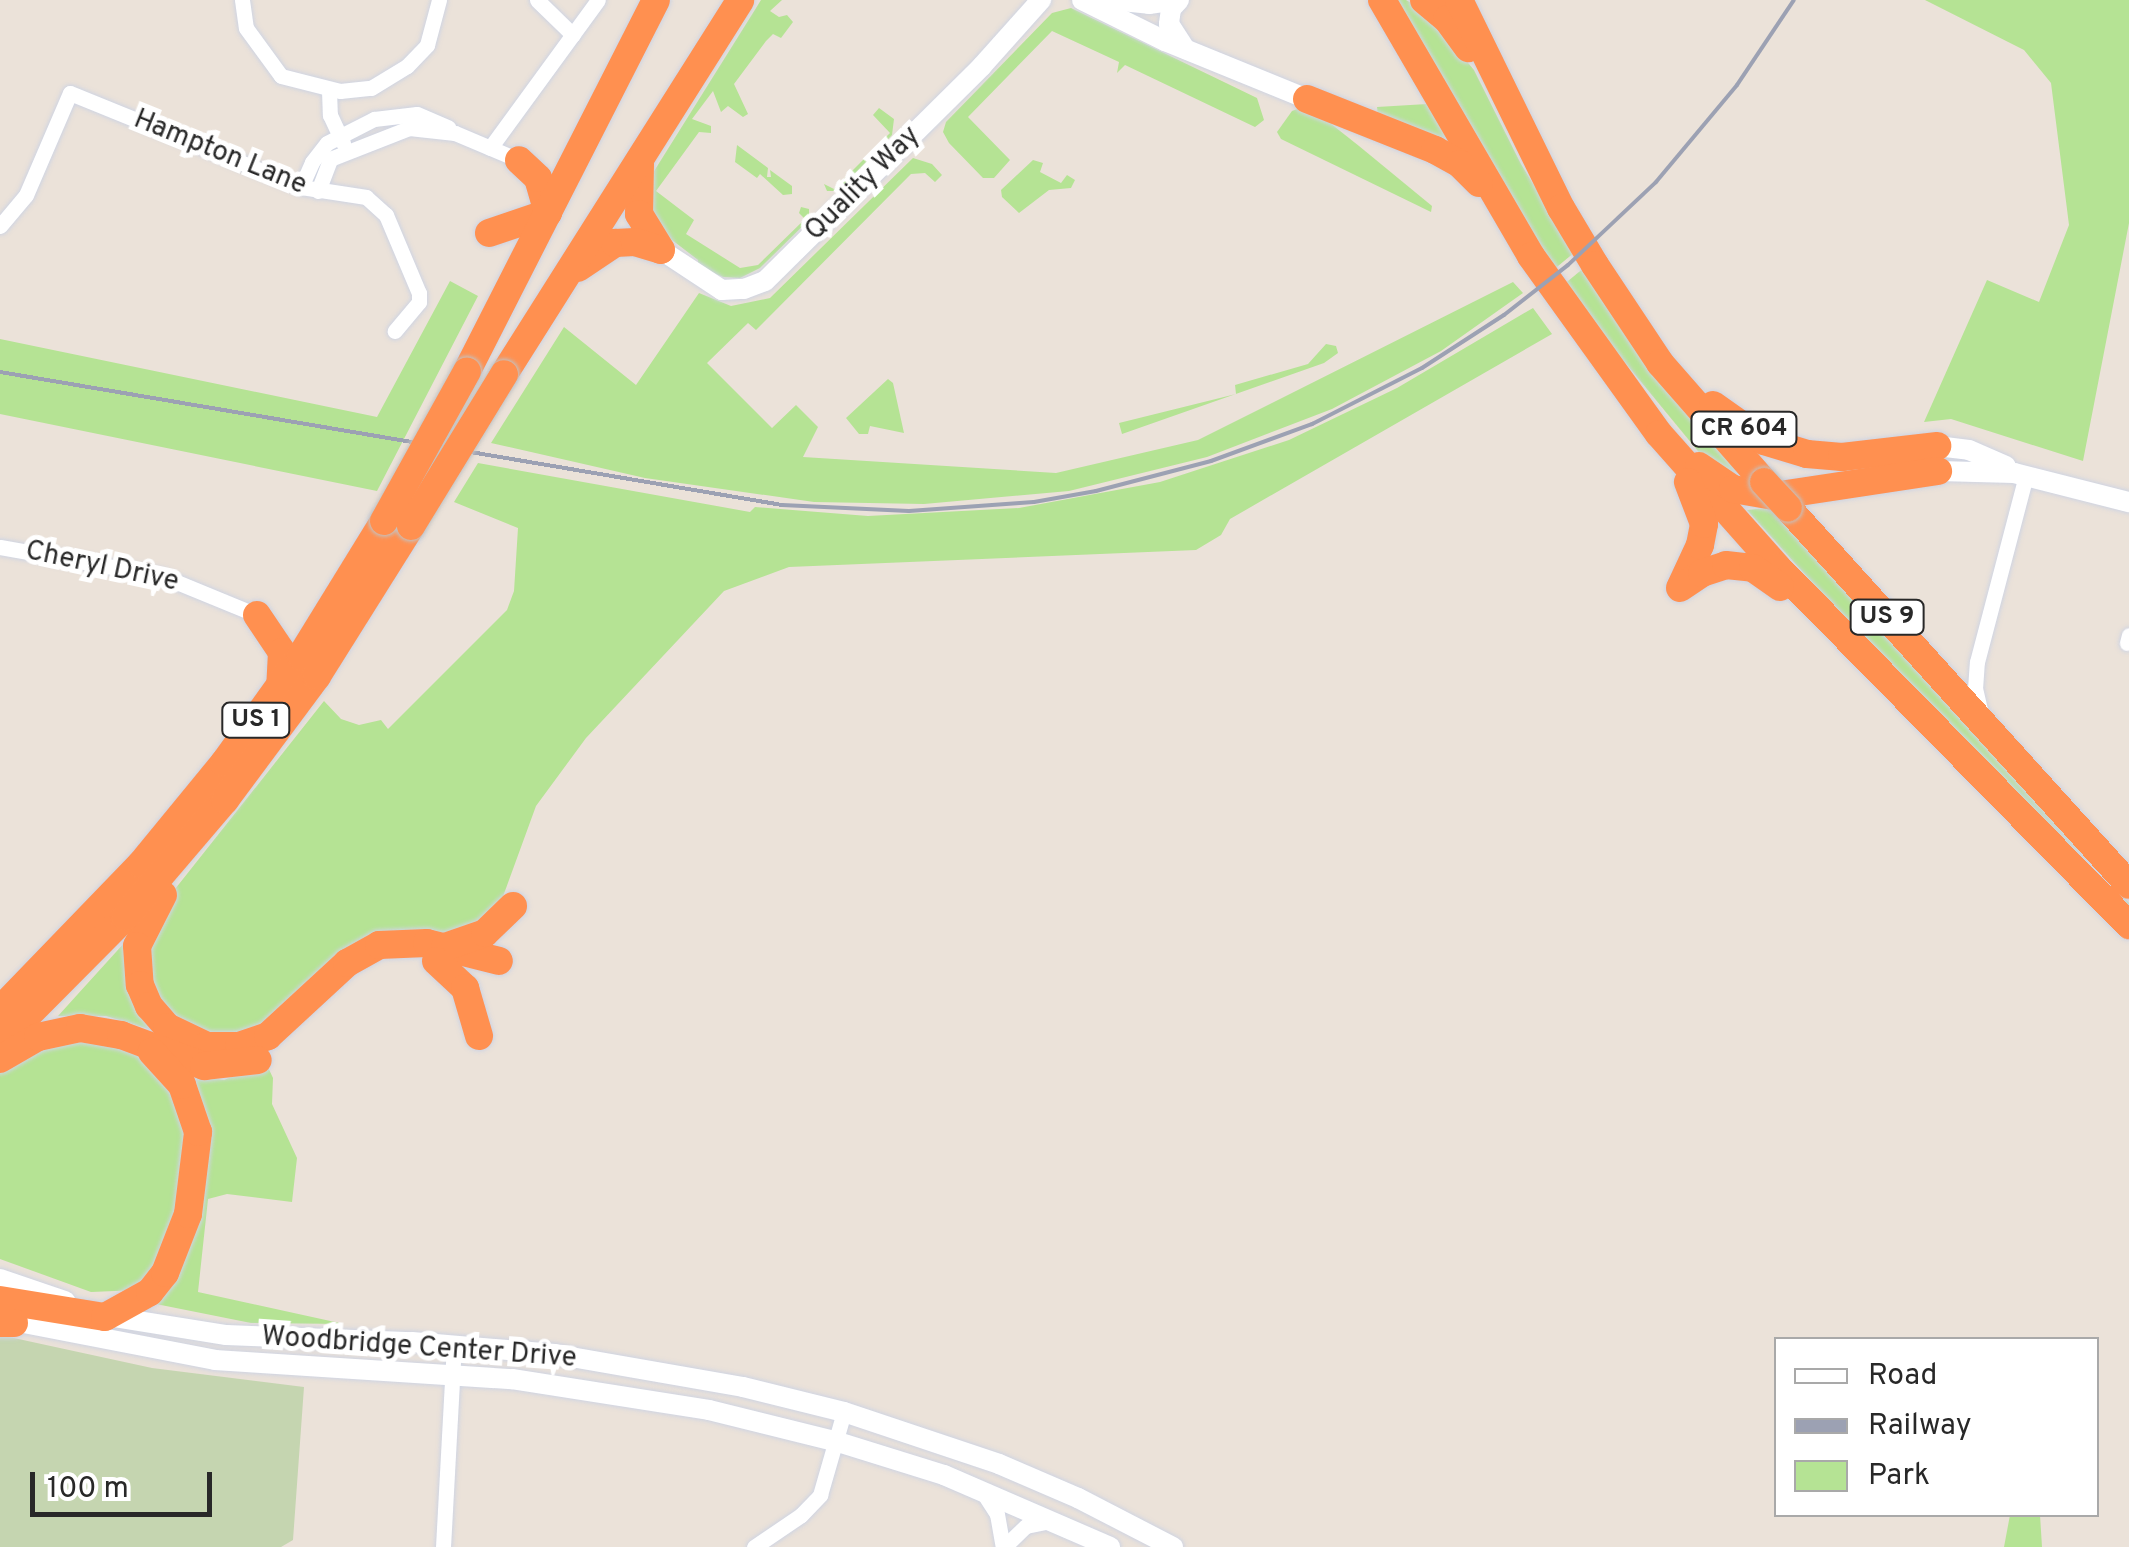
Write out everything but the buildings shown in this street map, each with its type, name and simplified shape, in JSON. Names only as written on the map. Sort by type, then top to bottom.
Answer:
[{"type":"highway","name":"US 1","points":[[0,1044],[125,917],[212,817],[304,694],[398,524],[467,371],[656,0]]},
{"type":"highway","name":"US 1","points":[[0,1010],[141,864],[277,692],[331,611],[504,374],[740,0]]},
{"type":"highway","points":[[1424,0],[1454,27],[1481,74],[1522,127]]},
{"type":"highway","name":"US 9","points":[[1385,4],[1508,220],[1581,330],[1659,434],[1748,536],[2129,925]]},
{"type":"highway","name":"US 9","points":[[1465,5],[1566,216],[1660,363],[2129,885]]},
{"type":"highway","points":[[1307,99],[1450,157],[1468,170],[1508,220]]},
{"type":"highway","points":[[519,160],[557,160],[586,138]]},
{"type":"highway","points":[[641,155],[638,214],[661,250]]},
{"type":"highway","points":[[516,277],[510,243],[488,233],[548,213],[538,178],[519,160]]},
{"type":"highway","points":[[561,281],[615,243],[629,242],[661,250]]},
{"type":"highway","name":"CR 604","points":[[1608,284],[1699,394],[1764,441],[1830,457],[1937,459]]},
{"type":"highway","points":[[1659,434],[1696,496],[1704,518],[1700,545],[1680,588],[1718,567],[1754,568],[1769,576],[1806,613],[1854,646]]},
{"type":"highway","name":"CR 604","points":[[1659,434],[1720,482],[1765,496],[1937,459]]},
{"type":"highway","points":[[257,616],[302,626],[331,611]]},
{"type":"highway","points":[[257,616],[282,652],[284,674],[277,692]]},
{"type":"highway","points":[[212,817],[152,910],[137,946],[142,992],[153,1012],[178,1034],[207,1046],[250,1044],[281,1027],[340,969],[370,948],[407,941],[497,970]]},
{"type":"highway","points":[[0,1059],[38,1037],[71,1029],[100,1030],[204,1066],[250,1063],[286,1045],[370,966],[402,957],[440,954],[485,933],[513,906]]},
{"type":"highway","points":[[440,954],[465,988],[478,1036]]},
{"type":"highway","points":[[4,1316],[105,1317],[150,1292],[166,1273],[186,1226],[197,1166],[198,1132],[187,1094],[164,1063],[138,1043]]},
{"type":"street","points":[[242,0],[246,28],[281,76],[330,90],[371,88],[407,66],[428,45],[439,0]]},
{"type":"street","points":[[537,0],[573,35]]},
{"type":"street","points":[[490,148],[598,0]]},
{"type":"street","name":"Quality Way","points":[[661,250],[722,290],[744,290],[764,280],[970,77],[1041,0]]},
{"type":"street","points":[[1082,0],[1186,50],[1307,99]]},
{"type":"street","points":[[1112,0],[1178,0]]},
{"type":"street","points":[[1178,0],[1168,24],[1186,50]]},
{"type":"street","points":[[330,90],[330,115],[343,142]]},
{"type":"street","name":"Hampton Lane","points":[[0,226],[26,195],[70,93],[310,189],[366,198],[386,214],[420,293],[419,302],[394,331]]},
{"type":"street","points":[[310,189],[343,142],[388,115],[424,116],[519,160]]},
{"type":"street","points":[[388,115],[392,132]]},
{"type":"street","points":[[343,142],[424,128],[455,132]]},
{"type":"street","name":"CR 604","points":[[1937,459],[1969,450],[2026,475],[2129,502]]},
{"type":"street","points":[[1986,726],[1976,698],[1977,662],[2026,475]]},
{"type":"street","name":"Cheryl Drive","points":[[0,547],[162,576],[257,616]]},
{"type":"street","points":[[1935,670],[1958,675],[1977,662]]},
{"type":"street","name":"Woodbridge Center Drive","points":[[0,1279],[105,1317],[249,1337],[454,1344],[659,1370],[844,1412],[1020,1472],[1173,1547]]},
{"type":"street","name":"Woodbridge Center Drive","points":[[4,1316],[236,1363],[454,1374],[660,1400],[838,1442],[980,1488],[1110,1547]]},
{"type":"street","points":[[444,1547],[454,1344]]},
{"type":"street","points":[[754,1547],[816,1501],[829,1476],[844,1412]]},
{"type":"street","points":[[980,1488],[997,1514],[1004,1547],[1032,1523],[1063,1524]]},
{"type":"green space","points":[[761,0],[782,0],[770,11],[779,17],[787,15],[793,22],[781,38],[773,34],[766,41],[734,84],[748,114],[743,117],[728,106],[721,112],[713,91],[692,119],[711,126],[711,133],[699,132],[656,191],[694,220],[686,234],[740,268],[758,265],[805,219],[799,213],[801,207],[809,209],[809,220],[760,268],[740,278],[723,277],[698,266],[698,260],[646,220],[646,184]]},
{"type":"green space","points":[[1394,0],[1406,0],[1425,11],[1474,70],[1521,164],[1575,252],[1552,271]]},
{"type":"green space","points":[[1925,0],[2129,0],[2129,223],[2083,461],[1951,419],[1924,422],[1987,280],[2039,302],[2069,225],[2051,83],[2024,50]]},
{"type":"green space","points":[[1071,8],[1257,98],[1264,120],[1255,127],[1125,65],[1117,73],[1119,62],[1052,31],[968,117],[1010,160],[994,178],[983,178],[949,143],[943,132],[946,122],[1052,13]]},
{"type":"green space","points":[[1427,104],[1458,155],[1378,116],[1377,107]]},
{"type":"green space","points":[[879,108],[894,119],[892,135],[838,191],[827,191],[824,184],[834,189],[890,133],[873,115]]},
{"type":"green space","points":[[1300,108],[1325,119],[1432,206],[1431,212],[1281,139],[1277,132],[1292,111]]},
{"type":"green space","points":[[737,145],[768,168],[767,177],[771,177],[770,170],[792,186],[792,194],[783,195],[760,174],[757,178],[735,162]]},
{"type":"green space","points":[[913,158],[932,164],[942,175],[935,182],[925,173],[911,174],[756,330],[748,323],[707,363],[772,428],[796,405],[818,427],[803,457],[1056,473],[1198,440],[1513,282],[1523,293],[1441,351],[1332,409],[1207,457],[1069,491],[924,504],[814,502],[645,478],[491,443],[564,327],[636,385],[699,293],[731,306],[770,298]]},
{"type":"green space","points":[[1033,160],[1043,163],[1040,172],[1061,183],[1067,175],[1075,180],[1071,188],[1049,190],[1019,213],[1002,197],[1001,190]]},
{"type":"green space","points":[[1585,267],[1758,486],[1716,473],[1562,286]]},
{"type":"green space","points":[[450,281],[478,296],[377,491],[0,414],[0,339],[377,417]]},
{"type":"green space","points":[[1533,308],[1552,334],[1230,519],[1221,535],[1196,550],[789,567],[724,591],[586,738],[536,806],[501,902],[473,934],[401,935],[238,1040],[188,1030],[149,991],[146,944],[164,903],[324,701],[341,719],[359,725],[381,720],[388,729],[507,610],[514,591],[518,528],[454,502],[478,463],[750,512],[755,507],[868,516],[1019,508],[1160,482],[1289,440],[1397,388]]},
{"type":"green space","points":[[1326,344],[1336,346],[1338,353],[1324,363],[1236,394],[1235,385],[1308,364]]},
{"type":"green space","points":[[888,379],[893,383],[904,433],[870,426],[868,434],[859,434],[846,418]]},
{"type":"green space","points":[[1235,394],[1122,434],[1119,423]]},
{"type":"green space","points":[[1777,507],[2129,903],[2129,913],[1893,672],[1747,510]]},
{"type":"green space","points":[[135,931],[140,1012],[243,1058],[106,1016],[58,1016]]},
{"type":"green space","points":[[57,1036],[144,1052],[175,1084],[192,1135],[170,1252],[139,1290],[91,1292],[0,1259],[0,1072]]},
{"type":"green space","points":[[266,1063],[273,1078],[272,1104],[297,1158],[292,1202],[227,1194],[208,1199],[198,1292],[344,1324],[251,1323],[151,1303],[205,1181],[206,1111],[186,1074],[224,1080]]},
{"type":"green space","points":[[0,1335],[152,1368],[304,1387],[293,1540],[281,1547],[0,1547]]},
{"type":"green space","points":[[2010,1517],[2040,1517],[2042,1547],[2004,1547]]},
{"type":"railway","points":[[0,372],[782,505],[909,511],[1034,502],[1096,491],[1211,461],[1312,424],[1422,368],[1504,315],[1568,265],[1656,182],[1737,85],[1794,0]]}]
